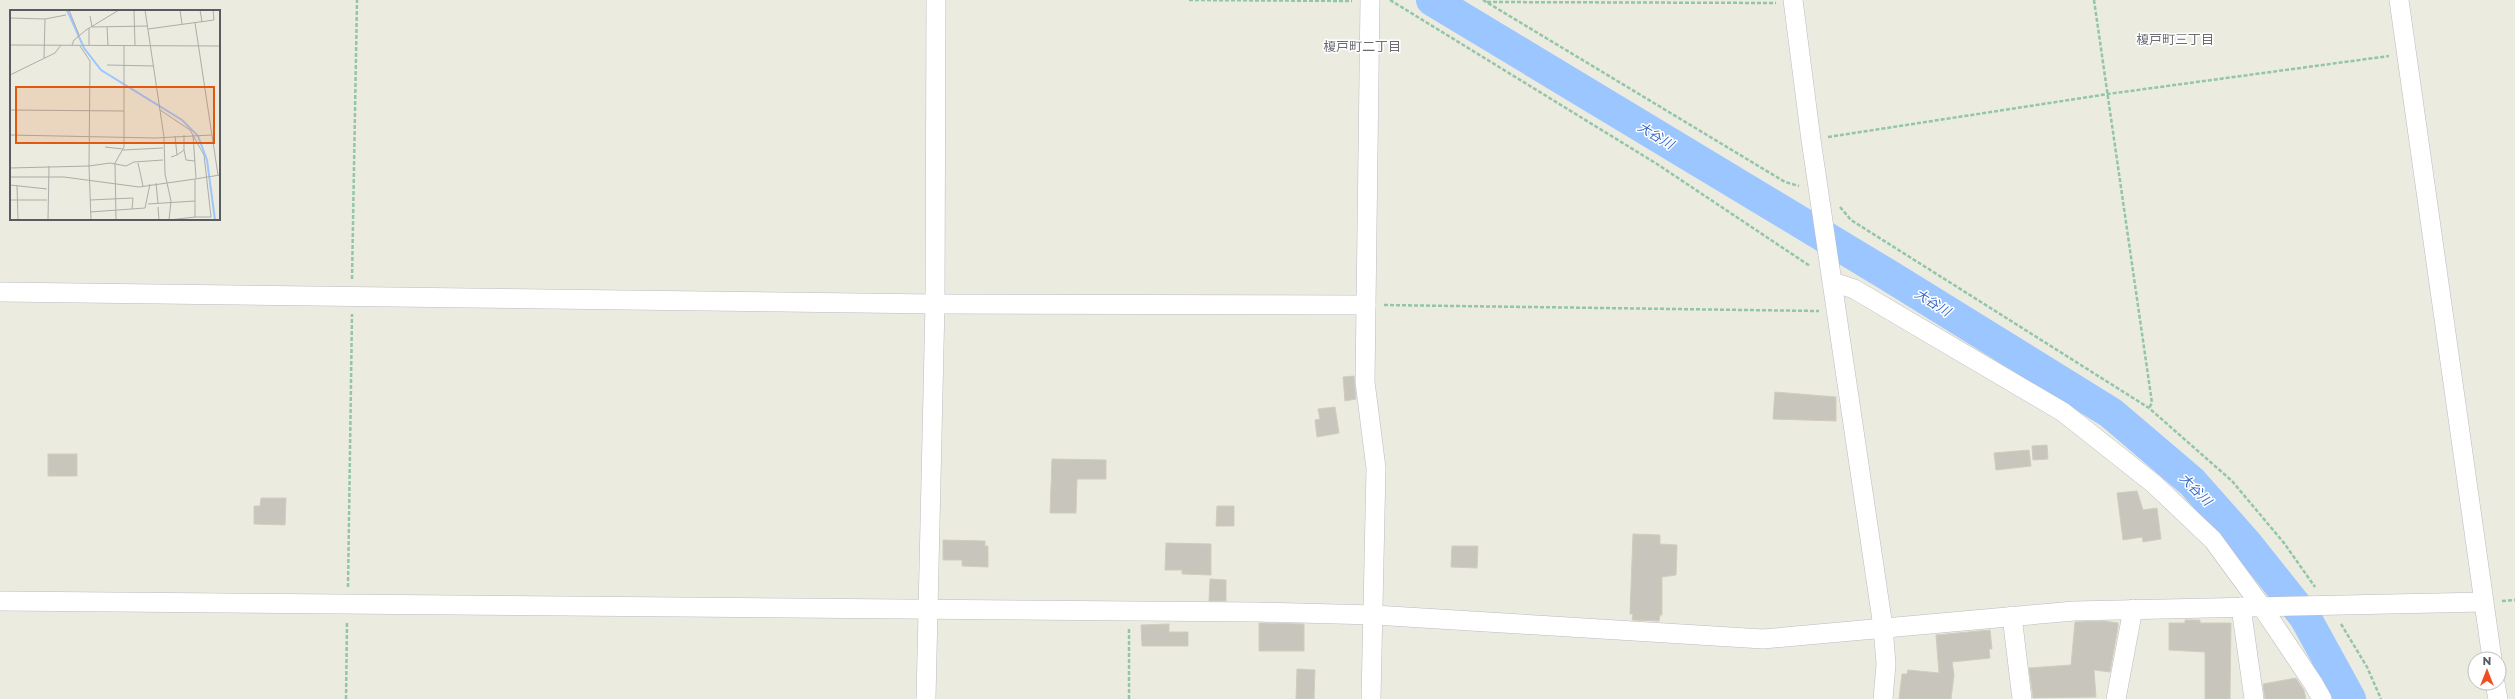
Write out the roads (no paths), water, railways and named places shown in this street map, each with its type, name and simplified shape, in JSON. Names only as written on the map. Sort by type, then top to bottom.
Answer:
[{"type":"street","points":[[926,699],[934,304],[936,0]]},
{"type":"street","points":[[1370,0],[1365,382],[1376,468],[1371,699]]},
{"type":"street","points":[[2399,0],[2491,651]]},
{"type":"street","points":[[1793,2],[1819,197],[1832,276],[1883,627],[1886,664],[1883,699]]},
{"type":"street","points":[[1832,276],[2063,412],[2154,484],[2213,540],[2265,607],[2322,699]]},
{"type":"street","points":[[0,292],[934,304],[1366,305]]},
{"type":"street","points":[[0,601],[1129,611],[1374,615],[1763,639],[2012,616],[2133,609],[2483,602]]},
{"type":"street","points":[[2241,607],[2254,699]]},
{"type":"street","points":[[2116,699],[2133,609]]},
{"type":"street","points":[[2012,616],[2022,699]]},
{"type":"waterway","name":"大谷川","points":[[1432,0],[1888,275],[2111,413],[2192,482],[2246,543],[2305,617],[2350,699]]},
{"type":"district","name":"榎戸町三丁目","points":[[2175,39]]},
{"type":"district","name":"榎戸町二丁目","points":[[1362,46]]}]
